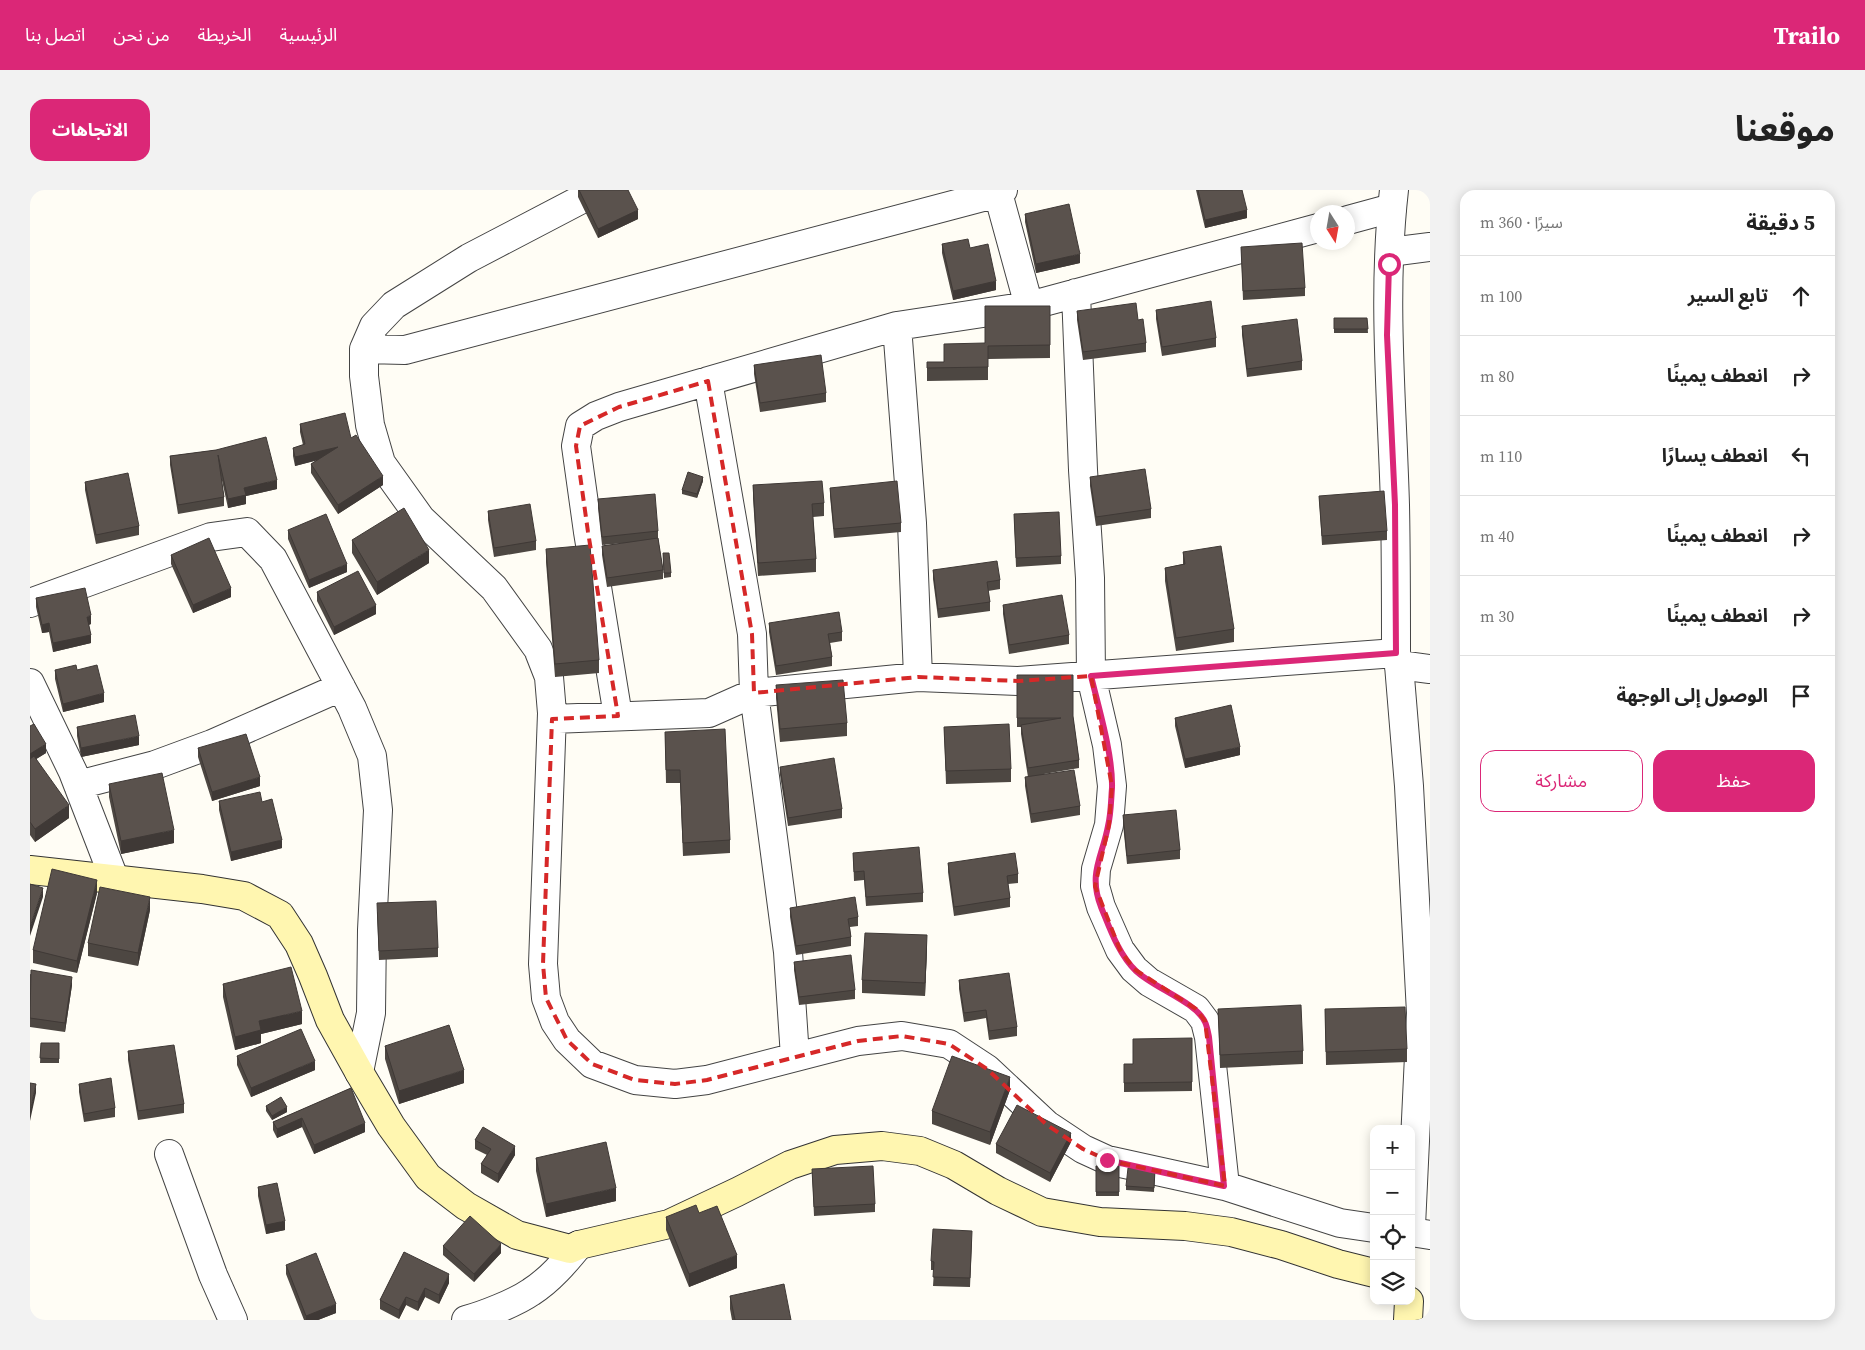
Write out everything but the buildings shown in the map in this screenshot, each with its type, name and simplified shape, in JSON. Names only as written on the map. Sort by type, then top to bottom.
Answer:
[{"type":"main road","points":[[30,870],[114,878],[244,896],[280,915],[299,944],[330,1020],[359,1072],[391,1126],[428,1177],[466,1206],[517,1235],[570,1249],[579,1245],[669,1224],[790,1165],[835,1150],[882,1146],[920,1151],[954,1165],[998,1191],[1042,1212],[1100,1222],[1185,1226],[1232,1232],[1370,1272]]},
{"type":"main road","points":[[1408,1320],[1409,1305]]},
{"type":"street","points":[[599,190],[469,258],[394,305],[374,326],[364,349],[364,376],[370,425],[381,463],[421,519],[494,588],[538,648],[549,677],[552,719],[543,964],[546,998],[555,1022],[567,1040],[592,1064],[635,1080],[675,1084],[707,1080],[858,1041],[902,1036],[949,1044],[986,1069],[1047,1125],[1083,1149],[1107,1160],[1224,1186],[1340,1223],[1370,1227]]},
{"type":"street","points":[[364,349],[404,350],[660,284],[963,196],[1001,191],[1029,306]]},
{"type":"street","points":[[1355,217],[1393,199],[1387,335],[1395,505],[1397,659],[1424,940],[1425,1014],[1412,1215]]},
{"type":"street","points":[[618,716],[576,446],[580,426],[596,416],[619,407],[897,326],[1029,306],[1310,230]]},
{"type":"street","points":[[1390,252],[1430,247]]},
{"type":"street","points":[[1076,293],[1083,470],[1090,578],[1091,676],[1107,745],[1112,786],[1109,825],[1096,869],[1095,886],[1101,906],[1120,950],[1134,969],[1149,982],[1196,1009],[1205,1021],[1209,1037],[1224,1186]]},
{"type":"street","points":[[897,326],[912,523],[918,677]]},
{"type":"street","points":[[708,381],[752,634],[754,693],[788,952],[795,1057]]},
{"type":"street","points":[[30,603],[211,537],[247,532],[273,559],[352,708],[372,756],[378,810],[372,930],[371,1013],[359,1072]]},
{"type":"street","points":[[552,719],[709,713],[754,693],[918,677],[1018,681],[1397,659],[1430,669]]},
{"type":"street","points":[[30,683],[78,785],[114,878]]},
{"type":"street","points":[[78,785],[163,762],[212,744],[341,687]]},
{"type":"street","points":[[168,1154],[213,1275],[233,1320]]},
{"type":"street","points":[[1415,1233],[1430,1235]]},
{"type":"street","points":[[466,1320],[481,1316],[531,1293],[558,1270],[579,1245]]},
{"type":"highlighted area","points":[[708,381],[752,634],[754,693],[918,677],[1018,681],[1091,676],[1112,786],[1109,825],[1095,886],[1120,950],[1134,969],[1196,1009],[1205,1021],[1225,1186],[1107,1160],[1083,1149],[1047,1125],[987,1069],[949,1044],[902,1036],[858,1041],[707,1080],[675,1084],[635,1080],[592,1064],[567,1040],[546,998],[543,964],[552,719],[618,716],[576,446],[580,426],[619,407]]},
{"type":"route","points":[[1107,1160],[1224,1186],[1209,1037],[1205,1021],[1196,1009],[1149,982],[1134,969],[1120,950],[1101,906],[1095,886],[1096,869],[1109,825],[1112,786],[1107,745],[1091,676],[1396,653],[1395,505],[1387,335],[1389,264]]}]
